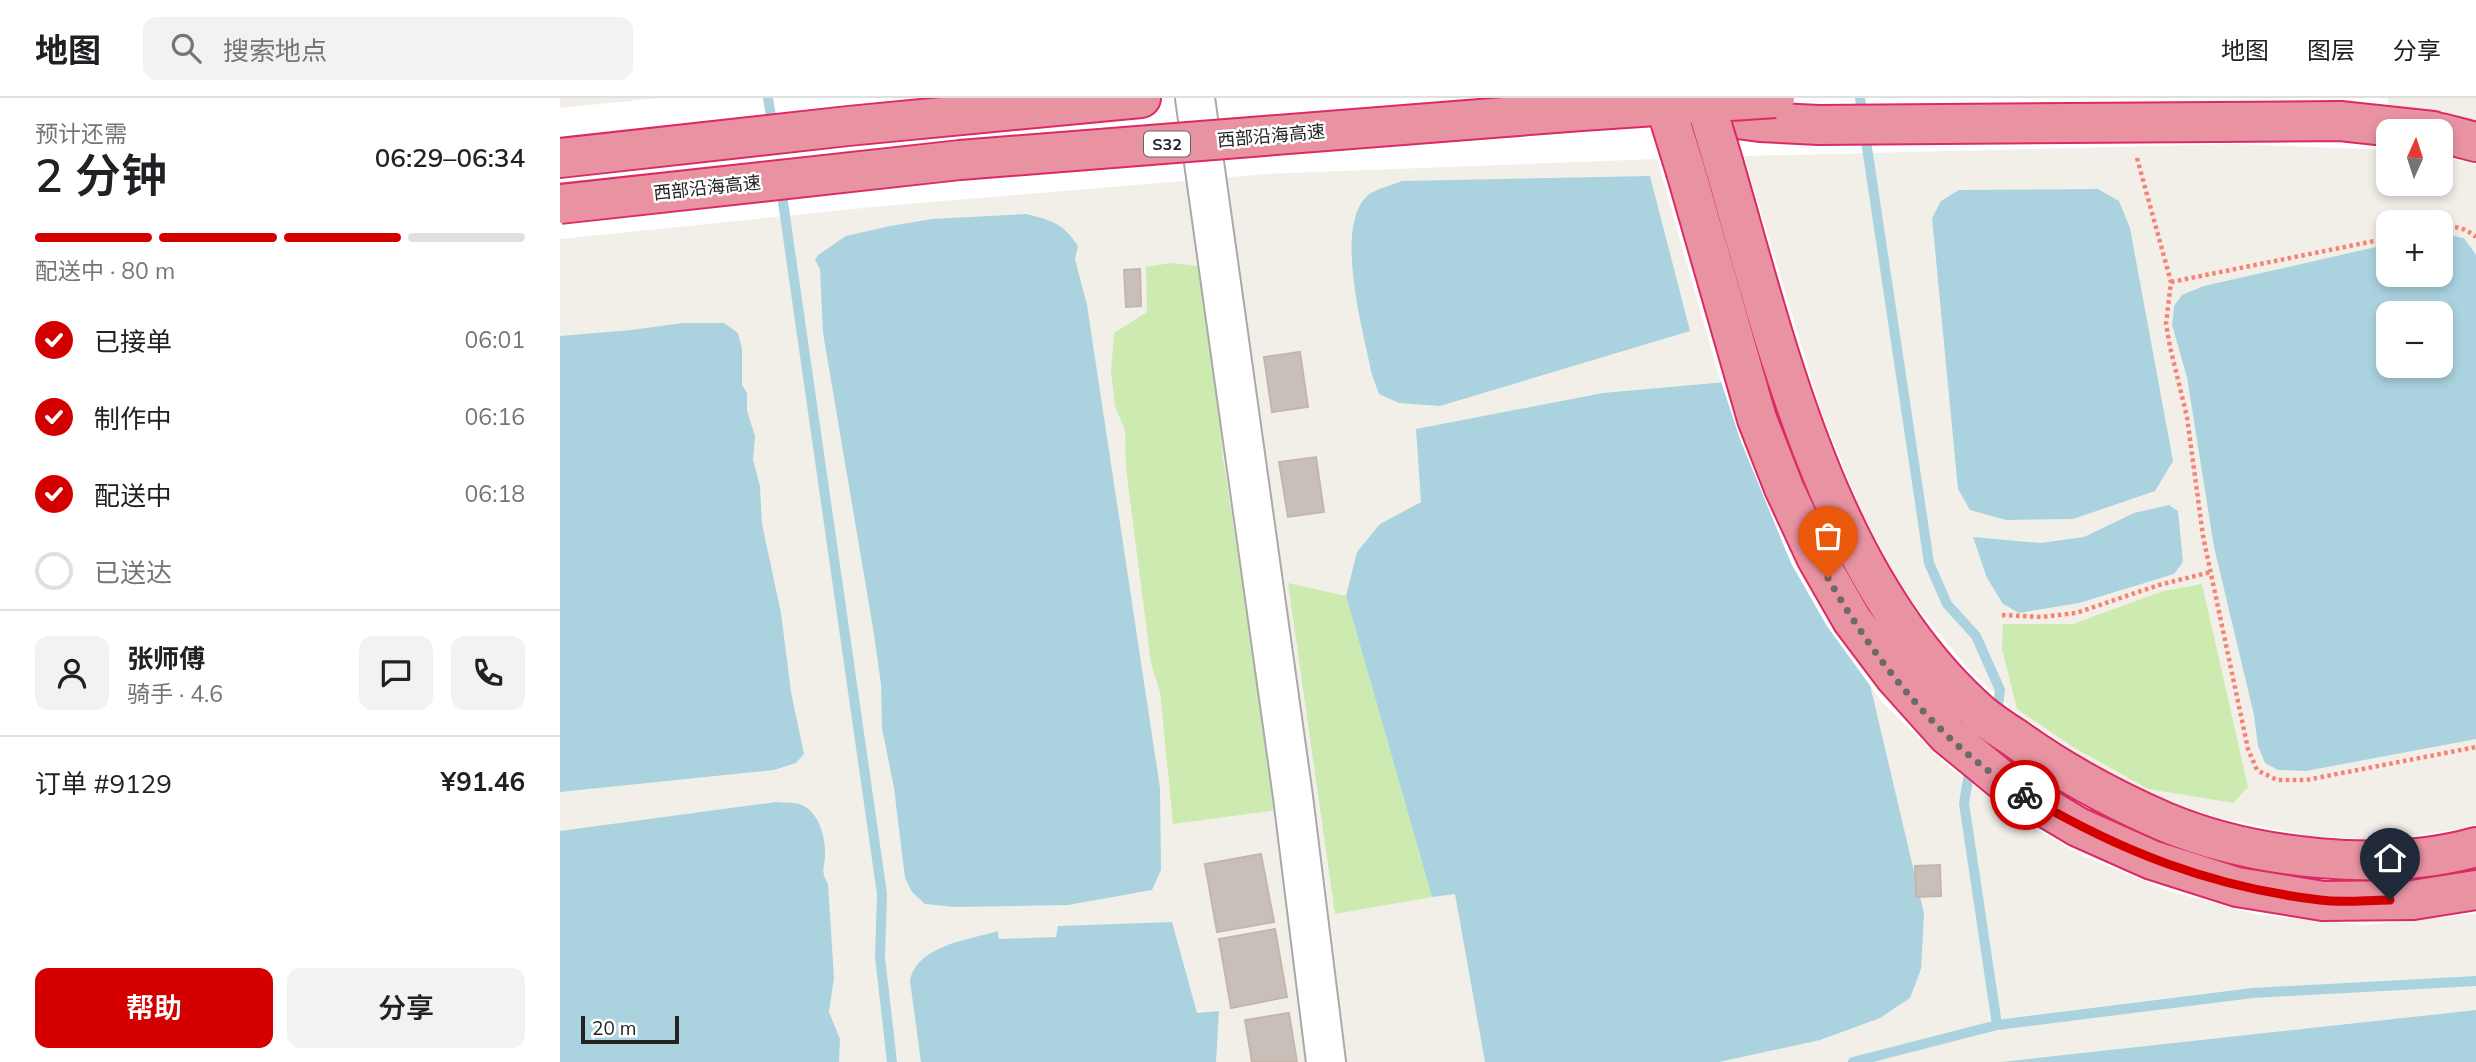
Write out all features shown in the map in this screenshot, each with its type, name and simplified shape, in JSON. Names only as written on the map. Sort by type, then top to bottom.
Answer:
[{"type":"highway","points":[[560,158],[848,126],[1141,98]]},
{"type":"highway","points":[[1663,98],[1757,418],[1784,488],[1816,557],[1852,620],[1895,677],[1947,735],[2008,785],[2078,827],[2152,860],[2237,887],[2323,901],[2413,900],[2476,890]]},
{"type":"highway","name":"西部沿海高速","points":[[560,204],[974,159],[1707,100],[1775,98]]},
{"type":"highway","points":[[1707,100],[1730,118],[1819,125],[2340,121],[2376,125]]},
{"type":"highway","points":[[1707,100],[1800,422],[1859,555],[1901,623],[1933,665],[1982,715],[2085,785],[2181,828],[2233,845],[2285,854],[2391,860],[2445,856],[2476,848]]},
{"type":"highway","points":[[2454,136],[2476,142]]},
{"type":"street","points":[[1195,98],[1293,797],[1326,1062]]},
{"type":"path","points":[[2136,154],[2171,282],[2166,324],[2187,417],[2211,572],[2248,749],[2257,770],[2277,780],[2306,780],[2476,747]]},
{"type":"path","points":[[2453,226],[2468,230],[2476,237]]},
{"type":"path","points":[[2171,282],[2376,242]]},
{"type":"path","points":[[2002,615],[2040,617],[2076,613],[2159,585],[2211,572]]},
{"type":"green space","points":[[1171,263],[1199,266],[1214,359],[1223,458],[1277,810],[1173,824],[1160,692],[1151,663],[1126,469],[1125,431],[1115,406],[1111,372],[1114,333],[1147,312],[1146,267]]},
{"type":"green space","points":[[1288,583],[1346,596],[1432,897],[1335,914]]},
{"type":"green space","points":[[2202,584],[2248,787],[2233,803],[2148,789],[2073,747],[2017,709],[2002,649],[2003,624],[2073,624],[2163,591]]},
{"type":"water","points":[[1650,176],[1690,331],[1440,406],[1399,403],[1379,394],[1372,375],[1358,307],[1352,252],[1353,227],[1359,207],[1371,193],[1402,181]]},
{"type":"water","points":[[2098,189],[2119,201],[2130,228],[2173,461],[2155,491],[2073,519],[2006,520],[1970,510],[1958,489],[1932,218],[1941,201],[1959,190]]},
{"type":"water","points":[[1026,214],[1056,224],[1067,232],[1078,246],[1075,259],[1087,305],[1160,788],[1161,870],[1152,890],[1068,905],[955,907],[925,904],[912,892],[905,878],[894,788],[882,728],[881,684],[873,628],[823,333],[820,269],[815,260],[818,255],[846,236],[890,226],[932,219]]},
{"type":"water","points":[[2453,236],[2464,238],[2476,255],[2476,739],[2306,771],[2278,770],[2265,763],[2258,746],[2254,715],[2214,547],[2187,377],[2172,325],[2174,306],[2182,295],[2204,286],[2376,247],[2376,287],[2453,287]]},
{"type":"water","points":[[683,323],[724,323],[738,333],[742,349],[742,385],[747,393],[747,411],[755,436],[753,460],[760,486],[762,524],[781,613],[791,692],[804,754],[796,763],[774,770],[560,792],[560,336]]},
{"type":"water","points":[[1737,381],[1827,502],[1924,914],[1921,969],[1910,998],[1880,1018],[1820,1040],[1719,1062],[1485,1062],[1455,894],[1432,897],[1346,596],[1357,552],[1380,524],[1421,502],[1416,429],[1603,393]]},
{"type":"water","points":[[2169,505],[2178,511],[2183,562],[2174,574],[2079,603],[2019,613],[2003,604],[1987,578],[1973,537],[2041,543],[2084,537],[2134,513]]},
{"type":"water","points":[[776,802],[796,803],[811,811],[819,823],[825,844],[823,871],[828,884],[834,978],[829,1012],[840,1039],[839,1062],[560,1062],[560,831]]},
{"type":"water","points":[[1172,922],[1197,1013],[1219,1011],[1216,1062],[921,1062],[910,981],[915,969],[933,952],[959,941],[998,931],[999,939],[1056,937],[1058,926]]},
{"type":"water","points":[[2476,1010],[2476,1062],[2001,1062]]},
{"type":"pier","points":[[658,98],[2388,98],[2388,107],[2476,120],[2476,164],[2454,160],[2454,119],[2376,119],[2376,150],[2233,144],[1744,156],[1821,410],[1861,511],[1903,590],[1969,670],[2013,710],[2109,775],[2158,799],[2216,817],[2309,836],[2382,840],[2476,825],[2476,914],[2365,925],[2259,915],[2169,891],[2083,856],[2025,823],[1949,767],[1882,702],[1827,626],[1791,563],[1740,439],[1716,366],[1657,159],[1266,174],[883,206],[560,239],[560,108]]},
{"type":"building","points":[[1140,269],[1141,306],[1126,307],[1124,270]]},
{"type":"building","points":[[1300,352],[1308,407],[1272,412],[1264,357]]},
{"type":"building","points":[[1316,457],[1324,512],[1288,517],[1279,462]]},
{"type":"building","points":[[1261,854],[1274,922],[1217,932],[1205,864]]},
{"type":"building","points":[[1940,865],[1941,896],[1916,897],[1915,866]]},
{"type":"building","points":[[1275,929],[1287,997],[1231,1008],[1219,939]]},
{"type":"building","points":[[1289,1013],[1297,1062],[1252,1062],[1245,1020]]},
{"type":"waterway","points":[[768,98],[773,129]]},
{"type":"waterway","points":[[1860,98],[1863,119]]},
{"type":"waterway","points":[[1865,134],[1929,563],[1947,604],[1976,636],[2000,690],[1997,713]]},
{"type":"waterway","points":[[781,188],[882,894],[880,957],[892,1062]]},
{"type":"waterway","points":[[1974,767],[1969,774],[1964,803],[1997,1025]]},
{"type":"waterway","points":[[1853,1062],[1997,1025],[2253,993],[2476,981]]},
{"type":"way so far","points":[[1828,578],[1852,620],[1895,677],[1947,735],[2008,785],[2025,795]]},
{"type":"route","points":[[2025,795],[2078,827],[2152,860],[2237,887],[2323,901],[2390,900]]}]
